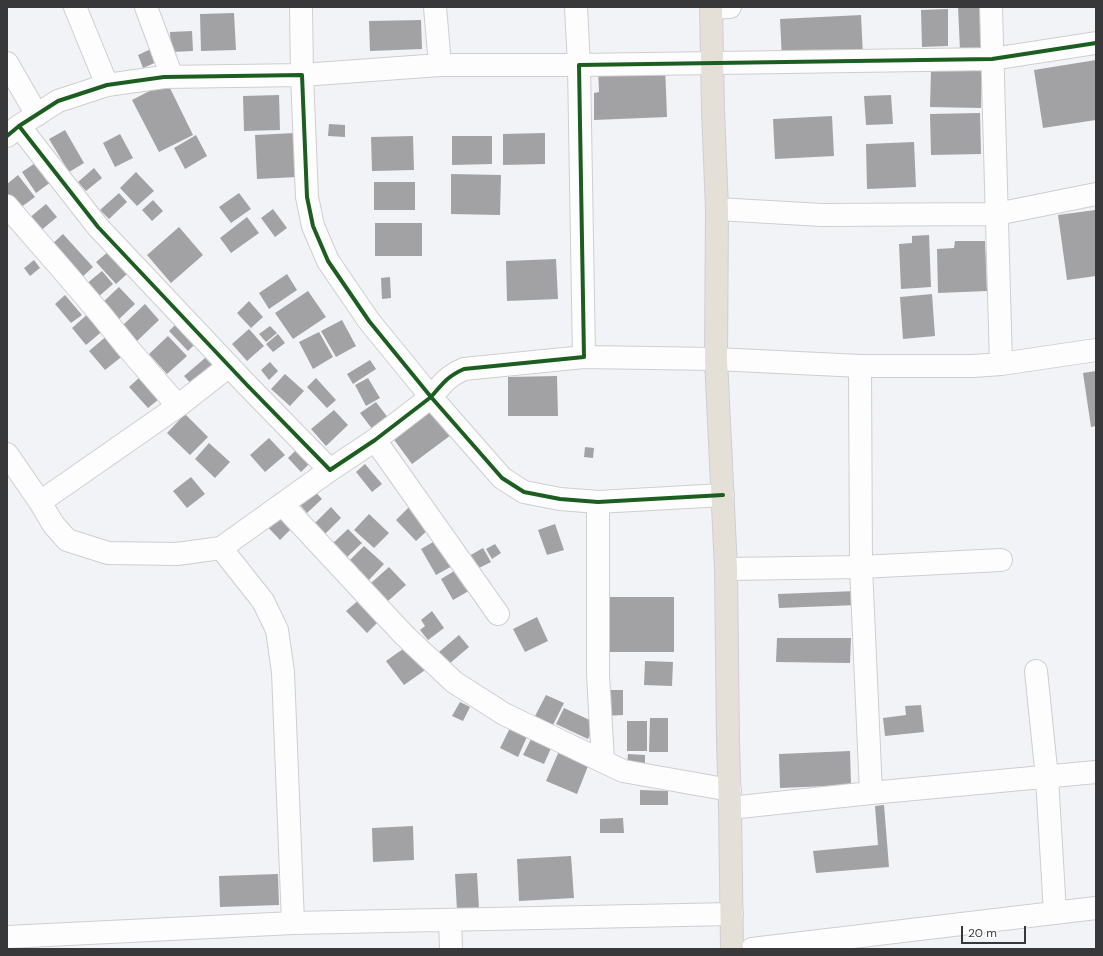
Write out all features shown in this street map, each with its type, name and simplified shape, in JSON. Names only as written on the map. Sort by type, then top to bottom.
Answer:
[{"type":"highway","points":[[717,7],[712,64],[717,209],[716,359],[726,569],[732,949]]},
{"type":"street","points":[[75,7],[107,85]]},
{"type":"street","points":[[146,7],[172,77]]},
{"type":"street","points":[[301,7],[307,197],[313,226],[328,261],[369,321],[431,397],[502,478],[524,492],[560,499],[598,502],[723,495]]},
{"type":"street","points":[[435,7],[440,65]]},
{"type":"street","points":[[576,7],[579,65],[584,357]]},
{"type":"street","points":[[991,7],[1001,364]]},
{"type":"street","points":[[21,126],[58,101],[107,85],[164,77],[302,75],[440,65],[712,64],[992,59],[1096,44]]},
{"type":"street","points":[[7,62],[21,126],[98,226],[229,366],[330,470]]},
{"type":"street","points":[[717,209],[822,215],[996,214],[1096,194]]},
{"type":"street","points":[[7,206],[178,406]]},
{"type":"street","points":[[7,454],[40,502],[53,524],[67,540],[108,553],[177,554],[221,548],[330,470],[375,440],[431,397],[443,382],[453,374],[464,369],[584,357],[716,359],[860,366],[973,366],[1001,364],[1096,350]]},
{"type":"street","points":[[40,502],[178,406],[229,366]]},
{"type":"street","points":[[860,366],[861,567],[871,793]]},
{"type":"street","points":[[375,440],[498,614]]},
{"type":"street","points":[[598,502],[598,675],[603,761]]},
{"type":"street","points":[[282,504],[404,635],[454,682],[504,714],[623,771],[730,799],[871,793],[1048,778],[1096,772]]},
{"type":"street","points":[[221,548],[263,601],[277,630],[283,672],[293,923]]},
{"type":"street","points":[[726,569],[861,567],[1001,560]]},
{"type":"street","points":[[1036,670],[1048,778],[1055,913]]},
{"type":"street","points":[[752,949],[1096,908]]},
{"type":"street","points":[[7,936],[136,940],[293,923],[732,914]]},
{"type":"street","points":[[450,920],[451,949]]},
{"type":"building","points":[[958,7],[984,7],[987,48],[960,50]]},
{"type":"building","points":[[948,9],[948,46],[922,47],[921,10]]},
{"type":"building","points":[[234,13],[236,50],[201,51],[200,14]]},
{"type":"building","points":[[861,15],[863,56],[782,60],[780,19]]},
{"type":"building","points":[[421,20],[422,49],[370,51],[369,21]]},
{"type":"building","points":[[192,31],[193,51],[171,52],[170,32]]},
{"type":"building","points":[[153,48],[159,61],[143,68],[138,55]]},
{"type":"building","points":[[1096,60],[1096,120],[1043,128],[1034,70]]},
{"type":"building","points":[[665,65],[667,117],[594,120],[594,93],[599,92],[598,68]]},
{"type":"building","points":[[931,70],[982,71],[981,108],[930,107]]},
{"type":"building","points":[[167,82],[193,135],[159,152],[132,100]]},
{"type":"building","points":[[279,95],[280,130],[244,131],[243,96]]},
{"type":"building","points":[[891,95],[893,124],[866,125],[864,96]]},
{"type":"building","points":[[980,113],[981,154],[931,155],[930,114]]},
{"type":"building","points":[[832,116],[834,156],[775,159],[773,119]]},
{"type":"building","points":[[329,124],[345,125],[345,137],[328,136]]},
{"type":"building","points":[[65,130],[84,163],[69,172],[49,139]]},
{"type":"building","points":[[295,133],[297,177],[257,179],[255,135]]},
{"type":"building","points":[[545,133],[545,164],[503,165],[503,134]]},
{"type":"building","points":[[120,134],[133,158],[115,167],[103,143]]},
{"type":"building","points":[[196,135],[207,156],[185,169],[174,148]]},
{"type":"building","points":[[413,136],[414,170],[372,171],[371,137]]},
{"type":"building","points":[[452,136],[492,136],[492,164],[452,165]]},
{"type":"building","points":[[914,142],[916,187],[867,189],[866,144]]},
{"type":"building","points":[[41,159],[55,179],[36,193],[22,172]]},
{"type":"building","points":[[94,168],[102,178],[86,191],[78,182]]},
{"type":"building","points":[[136,172],[154,191],[137,206],[120,188]]},
{"type":"building","points":[[451,174],[501,175],[500,215],[451,214]]},
{"type":"building","points":[[18,175],[35,197],[17,210],[7,197],[7,184]]},
{"type":"building","points":[[374,182],[415,182],[415,210],[374,210]]},
{"type":"building","points":[[119,193],[127,202],[109,219],[100,210]]},
{"type":"building","points":[[239,193],[251,209],[231,223],[219,207]]},
{"type":"building","points":[[153,200],[163,211],[152,221],[142,210]]},
{"type":"building","points":[[46,204],[57,217],[39,232],[28,219]]},
{"type":"building","points":[[273,209],[287,228],[275,237],[261,218]]},
{"type":"building","points":[[1095,210],[1096,276],[1067,280],[1058,215]]},
{"type":"building","points":[[247,217],[259,233],[231,253],[220,238]]},
{"type":"building","points":[[375,223],[422,223],[422,256],[375,256]]},
{"type":"building","points":[[179,227],[203,255],[171,283],[147,255]]},
{"type":"building","points":[[63,234],[93,267],[80,279],[50,246]]},
{"type":"building","points":[[929,235],[931,287],[901,289],[899,244],[912,243],[912,236]]},
{"type":"building","points":[[955,241],[985,241],[987,291],[938,293],[937,249],[954,248]]},
{"type":"building","points":[[108,252],[127,274],[116,284],[96,262]]},
{"type":"building","points":[[556,259],[558,299],[507,301],[506,261]]},
{"type":"building","points":[[34,260],[40,268],[30,276],[24,268]]},
{"type":"building","points":[[102,271],[113,284],[97,298],[85,285]]},
{"type":"building","points":[[287,274],[297,290],[269,309],[259,293]]},
{"type":"building","points":[[390,277],[391,298],[382,299],[381,278]]},
{"type":"building","points":[[119,287],[135,304],[117,321],[101,304]]},
{"type":"building","points":[[308,291],[326,317],[293,339],[275,313]]},
{"type":"building","points":[[932,294],[935,336],[903,339],[900,297]]},
{"type":"building","points":[[65,295],[82,315],[71,323],[55,304]]},
{"type":"building","points":[[249,301],[263,317],[251,328],[237,313]]},
{"type":"building","points":[[145,304],[159,320],[136,342],[122,326]]},
{"type":"building","points":[[90,312],[105,329],[86,345],[72,328]]},
{"type":"building","points":[[181,319],[200,339],[188,351],[169,331]]},
{"type":"building","points":[[342,320],[356,346],[336,357],[321,331]]},
{"type":"building","points":[[270,326],[277,333],[266,342],[259,334]]},
{"type":"building","points":[[249,329],[264,346],[247,361],[232,344]]},
{"type":"building","points":[[319,332],[333,357],[313,369],[299,342]]},
{"type":"building","points":[[109,334],[125,354],[105,370],[89,351]]},
{"type":"building","points":[[278,334],[285,343],[273,352],[266,344]]},
{"type":"building","points":[[168,336],[187,356],[167,374],[149,354]]},
{"type":"building","points":[[211,353],[221,364],[194,387],[184,376]]},
{"type":"building","points":[[370,360],[376,369],[353,384],[347,374]]},
{"type":"building","points":[[270,362],[278,371],[269,380],[261,370]]},
{"type":"building","points":[[1096,371],[1096,426],[1091,427],[1083,373]]},
{"type":"building","points":[[285,374],[304,391],[290,406],[271,389]]},
{"type":"building","points":[[557,376],[558,416],[508,416],[508,377]]},
{"type":"building","points":[[140,377],[159,399],[148,408],[129,387]]},
{"type":"building","points":[[316,378],[336,400],[327,408],[307,387]]},
{"type":"building","points":[[368,378],[380,398],[366,406],[355,385]]},
{"type":"building","points":[[376,402],[389,419],[373,430],[360,413]]},
{"type":"building","points":[[431,407],[451,435],[412,464],[392,437]]},
{"type":"building","points":[[334,410],[348,425],[326,446],[311,429]]},
{"type":"building","points":[[185,414],[208,437],[190,455],[167,433]]},
{"type":"building","points":[[269,438],[285,455],[265,472],[250,455]]},
{"type":"building","points":[[209,443],[230,462],[215,478],[195,459]]},
{"type":"building","points":[[585,447],[594,448],[593,458],[584,457]]},
{"type":"building","points":[[297,449],[310,463],[301,472],[288,458]]},
{"type":"building","points":[[365,464],[382,484],[372,492],[356,472]]},
{"type":"building","points":[[191,477],[205,494],[187,508],[173,491]]},
{"type":"building","points":[[311,487],[322,499],[307,513],[296,500]]},
{"type":"building","points":[[410,506],[431,527],[416,541],[396,520]]},
{"type":"building","points":[[331,507],[341,518],[324,535],[314,524]]},
{"type":"building","points":[[274,511],[291,529],[280,540],[263,522]]},
{"type":"building","points":[[369,514],[389,533],[374,548],[354,530]]},
{"type":"building","points":[[555,524],[564,550],[547,555],[538,530]]},
{"type":"building","points":[[348,529],[362,543],[346,558],[332,544]]},
{"type":"building","points":[[440,538],[454,565],[436,575],[421,549]]},
{"type":"building","points":[[495,544],[501,553],[492,559],[486,549]]},
{"type":"building","points":[[364,546],[384,564],[368,581],[348,562]]},
{"type":"building","points":[[483,548],[491,562],[477,569],[469,556]]},
{"type":"building","points":[[389,567],[406,585],[388,601],[371,583]]},
{"type":"building","points":[[461,567],[474,588],[453,600],[441,579]]},
{"type":"building","points":[[857,591],[858,605],[779,608],[778,594]]},
{"type":"building","points":[[605,597],[674,597],[674,652],[605,652]]},
{"type":"building","points":[[360,599],[380,620],[367,633],[346,611]]},
{"type":"building","points":[[432,611],[444,628],[428,640],[420,630],[425,626],[421,620]]},
{"type":"building","points":[[537,617],[548,641],[525,652],[513,629]]},
{"type":"building","points":[[459,635],[469,647],[449,664],[439,652]]},
{"type":"building","points":[[777,638],[851,638],[850,663],[776,662]]},
{"type":"building","points":[[410,644],[428,668],[404,685],[386,661]]},
{"type":"building","points":[[645,661],[673,662],[672,686],[644,685]]},
{"type":"building","points":[[605,690],[623,690],[623,715],[605,716]]},
{"type":"building","points":[[546,695],[564,703],[553,725],[535,716]]},
{"type":"building","points":[[460,702],[470,707],[463,721],[452,716]]},
{"type":"building","points":[[921,705],[924,732],[885,736],[883,718],[906,715],[905,706]]},
{"type":"building","points":[[564,708],[596,723],[588,739],[556,724]]},
{"type":"building","points":[[650,718],[668,718],[668,752],[649,752]]},
{"type":"building","points":[[627,721],[647,721],[647,751],[627,751]]},
{"type":"building","points":[[513,722],[530,730],[518,757],[500,748]]},
{"type":"building","points":[[532,737],[552,746],[544,764],[523,755]]},
{"type":"building","points":[[560,749],[590,761],[577,794],[546,781]]},
{"type":"building","points":[[850,751],[851,785],[780,788],[779,754]]},
{"type":"building","points":[[628,754],[645,755],[645,765],[627,764]]},
{"type":"building","points":[[640,790],[668,791],[668,805],[640,805]]},
{"type":"building","points":[[884,805],[889,867],[816,873],[813,851],[878,845],[875,806]]},
{"type":"building","points":[[623,818],[624,833],[600,833],[600,819]]},
{"type":"building","points":[[413,826],[414,860],[373,862],[372,828]]},
{"type":"building","points":[[571,856],[574,898],[519,901],[517,859]]},
{"type":"building","points":[[477,873],[479,908],[457,910],[455,874]]},
{"type":"building","points":[[278,874],[279,905],[220,907],[219,876]]},
{"type":"cycle path","points":[[723,495],[598,502],[560,499],[524,492],[502,478],[431,397],[446,380],[464,369],[584,357],[579,65],[992,59],[1096,43]]},
{"type":"cycle path","points":[[7,136],[19,126],[98,227],[247,385],[330,470],[375,440],[431,397],[369,321],[328,261],[313,226],[307,197],[302,75],[164,77],[107,85],[58,101],[19,126]]}]
